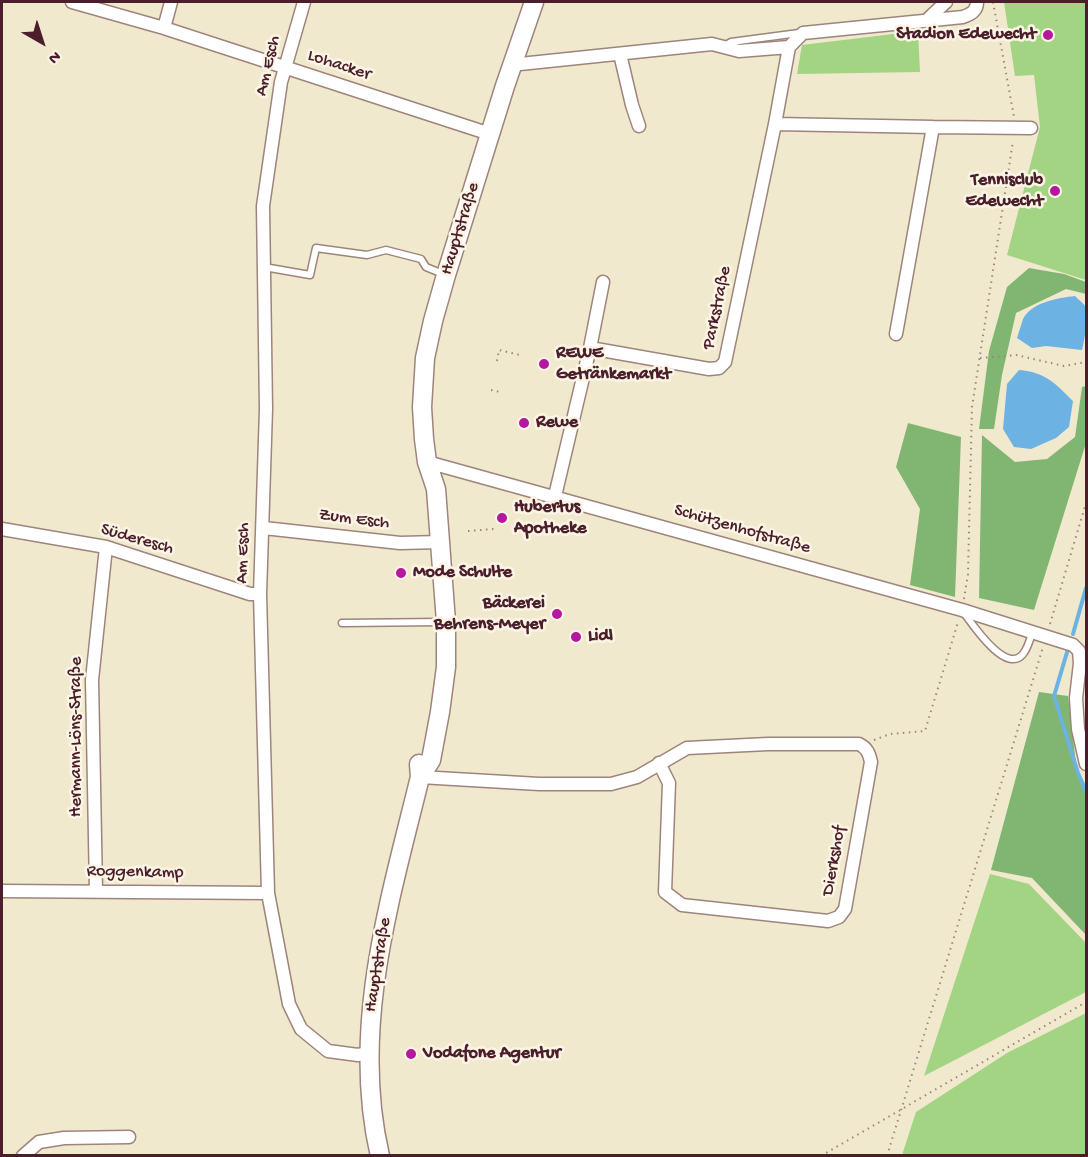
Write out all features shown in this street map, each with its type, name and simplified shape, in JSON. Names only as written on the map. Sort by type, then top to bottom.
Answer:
[{"type":"main road","name":"Hauptstraße","points":[[380,1155],[372,1111],[369,1053],[371,1002],[389,904],[420,777],[419,760],[430,709],[441,622],[434,542],[424,490],[427,462],[422,406],[425,358],[446,275],[534,2]]},
{"type":"street","name":"Lohacker","points":[[72,2],[164,28],[490,134]]},
{"type":"street","points":[[164,28],[171,2]]},
{"type":"street","name":"Am Esch","points":[[304,2],[284,67],[263,206],[266,409],[264,528],[260,594],[268,893],[289,1004],[301,1029],[328,1051],[358,1055],[369,1053]]},
{"type":"street","points":[[929,21],[929,18],[946,2]]},
{"type":"street","points":[[514,62],[520,64],[712,44],[739,51],[789,47],[803,33],[963,17],[972,14],[977,7],[977,2]]},
{"type":"street","name":"Parkstraße","points":[[590,348],[709,369],[719,368],[725,362],[789,47]]},
{"type":"street","points":[[620,54],[639,126]]},
{"type":"street","points":[[775,124],[1031,128]]},
{"type":"street","points":[[896,334],[933,127]]},
{"type":"street","points":[[555,496],[603,282]]},
{"type":"street","name":"Schützenhofstraße","points":[[427,462],[962,610],[1073,645],[1079,651],[1076,698],[1086,764]]},
{"type":"street","name":"Zum Esch","points":[[264,528],[400,543],[434,542]]},
{"type":"street","name":"Süderesch","points":[[2,529],[106,547],[250,594],[260,594]]},
{"type":"street","name":"Hermann-Löns-Straße","points":[[96,891],[92,680],[106,547]]},
{"type":"street","points":[[420,777],[539,784],[611,784],[637,777],[687,748],[854,743],[864,747]]},
{"type":"street","name":"Dierkshof","points":[[659,763],[669,783],[665,892],[682,905],[828,921],[839,917],[845,909],[871,762],[869,753],[864,747]]},
{"type":"street","name":"Roggenkamp","points":[[2,891],[268,893]]},
{"type":"street","points":[[23,1155],[39,1142],[64,1138],[129,1137]]},
{"type":"lane","points":[[722,48],[731,42],[803,33]]},
{"type":"lane","points":[[264,267],[310,275],[316,248],[367,255],[386,250],[421,259],[426,267],[446,275]]},
{"type":"lane","points":[[962,610],[990,645],[1009,659],[1017,659],[1023,654],[1032,633]]},
{"type":"lane","points":[[342,623],[441,622]]},
{"type":"path","points":[[864,747],[890,734],[925,730],[962,610],[968,574],[972,407],[1016,127],[993,2]]},
{"type":"path","points":[[497,360],[499,350],[520,355]]},
{"type":"path","points":[[979,358],[1016,355],[1064,366],[1086,362]]},
{"type":"path","points":[[491,390],[500,392]]},
{"type":"path","points":[[887,1155],[1086,503]]},
{"type":"path","points":[[468,531],[494,529]]},
{"type":"path","points":[[821,1155],[1086,1002]]},
{"type":"green space","name":"Tennisclub Edewecht","points":[[1004,2],[1086,2],[1086,280],[1007,255],[1040,127],[1034,75],[1015,76]]},
{"type":"green space","points":[[918,31],[920,72],[797,74],[802,45]]},
{"type":"green space","points":[[1029,268],[1064,274],[1086,282],[1086,294],[1066,289],[1016,313],[1002,375],[994,429],[979,429],[989,351],[1007,287]]},
{"type":"green space","points":[[1086,386],[1086,443],[1034,610],[979,598],[982,435],[1015,462],[1047,459],[1075,437],[1082,387]]},
{"type":"green space","points":[[908,423],[961,437],[955,597],[910,585],[920,509],[896,467]]},
{"type":"green space","points":[[1039,692],[1068,696],[1077,772],[1086,795],[1086,935],[1032,878],[991,870]]},
{"type":"green space","points":[[990,874],[1029,884],[1086,943],[1086,992],[924,1076]]},
{"type":"green space","points":[[1086,1013],[1086,1155],[902,1155],[916,1112],[1007,1053]]},
{"type":"water","points":[[1075,296],[1085,306],[1086,311],[1082,350],[1046,346],[1032,348],[1017,338],[1027,313],[1053,300]]},
{"type":"water","points":[[1019,370],[1036,373],[1049,379],[1073,401],[1069,427],[1056,438],[1031,449],[1014,447],[1003,429],[1007,384]]},
{"type":"waterway","points":[[1073,634],[1086,588]]},
{"type":"waterway","points":[[1068,649],[1054,696],[1078,773],[1086,791]]},
{"type":"place","name":"Stadion Edewecht","points":[[1048,35]]},
{"type":"place","name":"Tennisclub Edewecht","points":[[1055,191]]},
{"type":"place","name":"REWE Getränkemarkt","points":[[544,364]]},
{"type":"place","name":"Rewe","points":[[524,423]]},
{"type":"place","name":"Hubertus Apotheke","points":[[502,518]]},
{"type":"place","name":"Mode Schulte","points":[[401,573]]},
{"type":"place","name":"Bäckerei Behrens-Meyer","points":[[557,614]]},
{"type":"place","name":"Lidl","points":[[576,637]]},
{"type":"place","name":"Vodafone Agentur","points":[[411,1054]]}]
